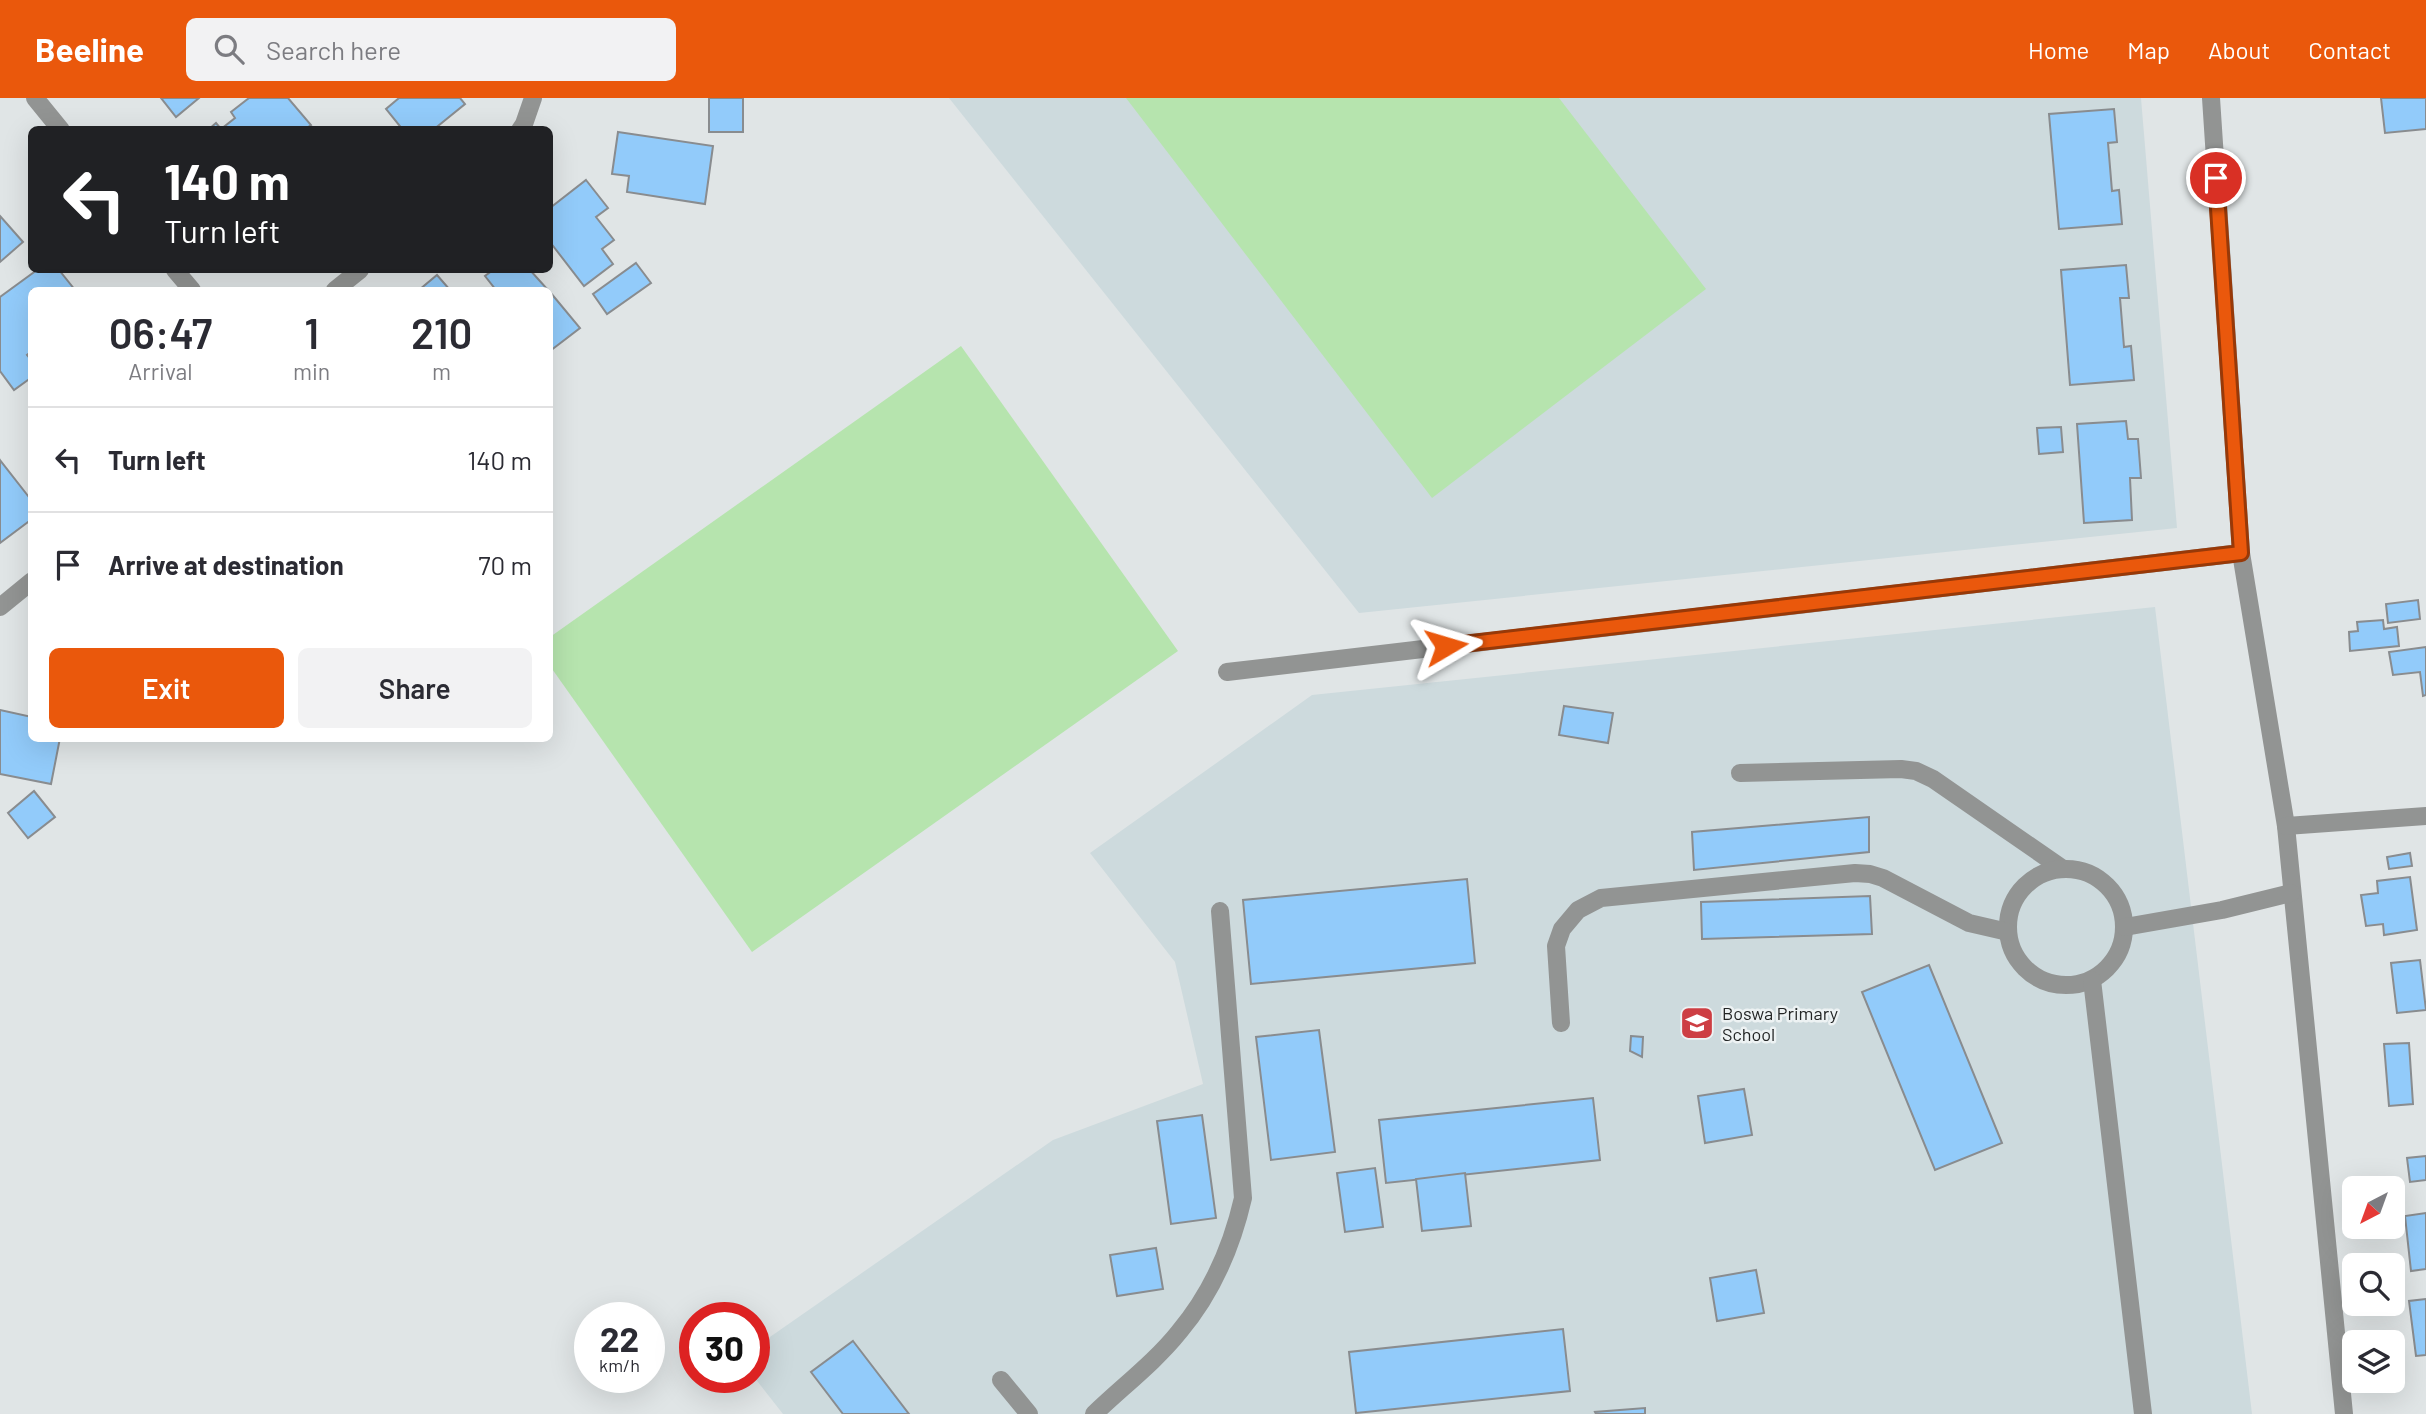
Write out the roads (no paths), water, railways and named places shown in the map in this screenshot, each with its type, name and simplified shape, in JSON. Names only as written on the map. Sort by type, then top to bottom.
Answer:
[{"type":"street","points":[[35,98],[58,126]]},
{"type":"street","points":[[523,126],[533,98]]},
{"type":"street","points":[[2211,98],[2241,553],[2286,826],[2344,1414]]},
{"type":"street","points":[[178,273],[189,287]]},
{"type":"street","points":[[339,287],[356,273]]},
{"type":"street","points":[[1227,672],[2241,553]]},
{"type":"street","points":[[0,607],[28,584]]},
{"type":"street","points":[[1740,773],[1901,769],[1916,771],[1933,779],[2063,869]]},
{"type":"street","points":[[2286,826],[2426,816]]},
{"type":"street","points":[[2063,869],[2082,871],[2099,879],[2113,892],[2122,909],[2125,927],[2123,943],[2106,971],[2092,980],[2074,985],[2056,985],[2038,978],[2024,966],[2013,950],[2008,932],[2013,905],[2029,883],[2045,873],[2063,869]]},
{"type":"street","points":[[1561,1023],[1556,946],[1562,929],[1578,910],[1601,898],[1855,873],[1870,874],[1883,878],[1969,923],[2008,932]]},
{"type":"street","points":[[2125,927],[2222,910],[2291,893]]},
{"type":"street","points":[[1094,1414],[1177,1335],[1192,1316],[1212,1285],[1239,1218],[1243,1198],[1220,911]]},
{"type":"street","points":[[2092,980],[2143,1414]]},
{"type":"street","points":[[1001,1380],[1029,1414]]},
{"type":"place","name":"Boswa Primary School","points":[[1697,1023]]}]
